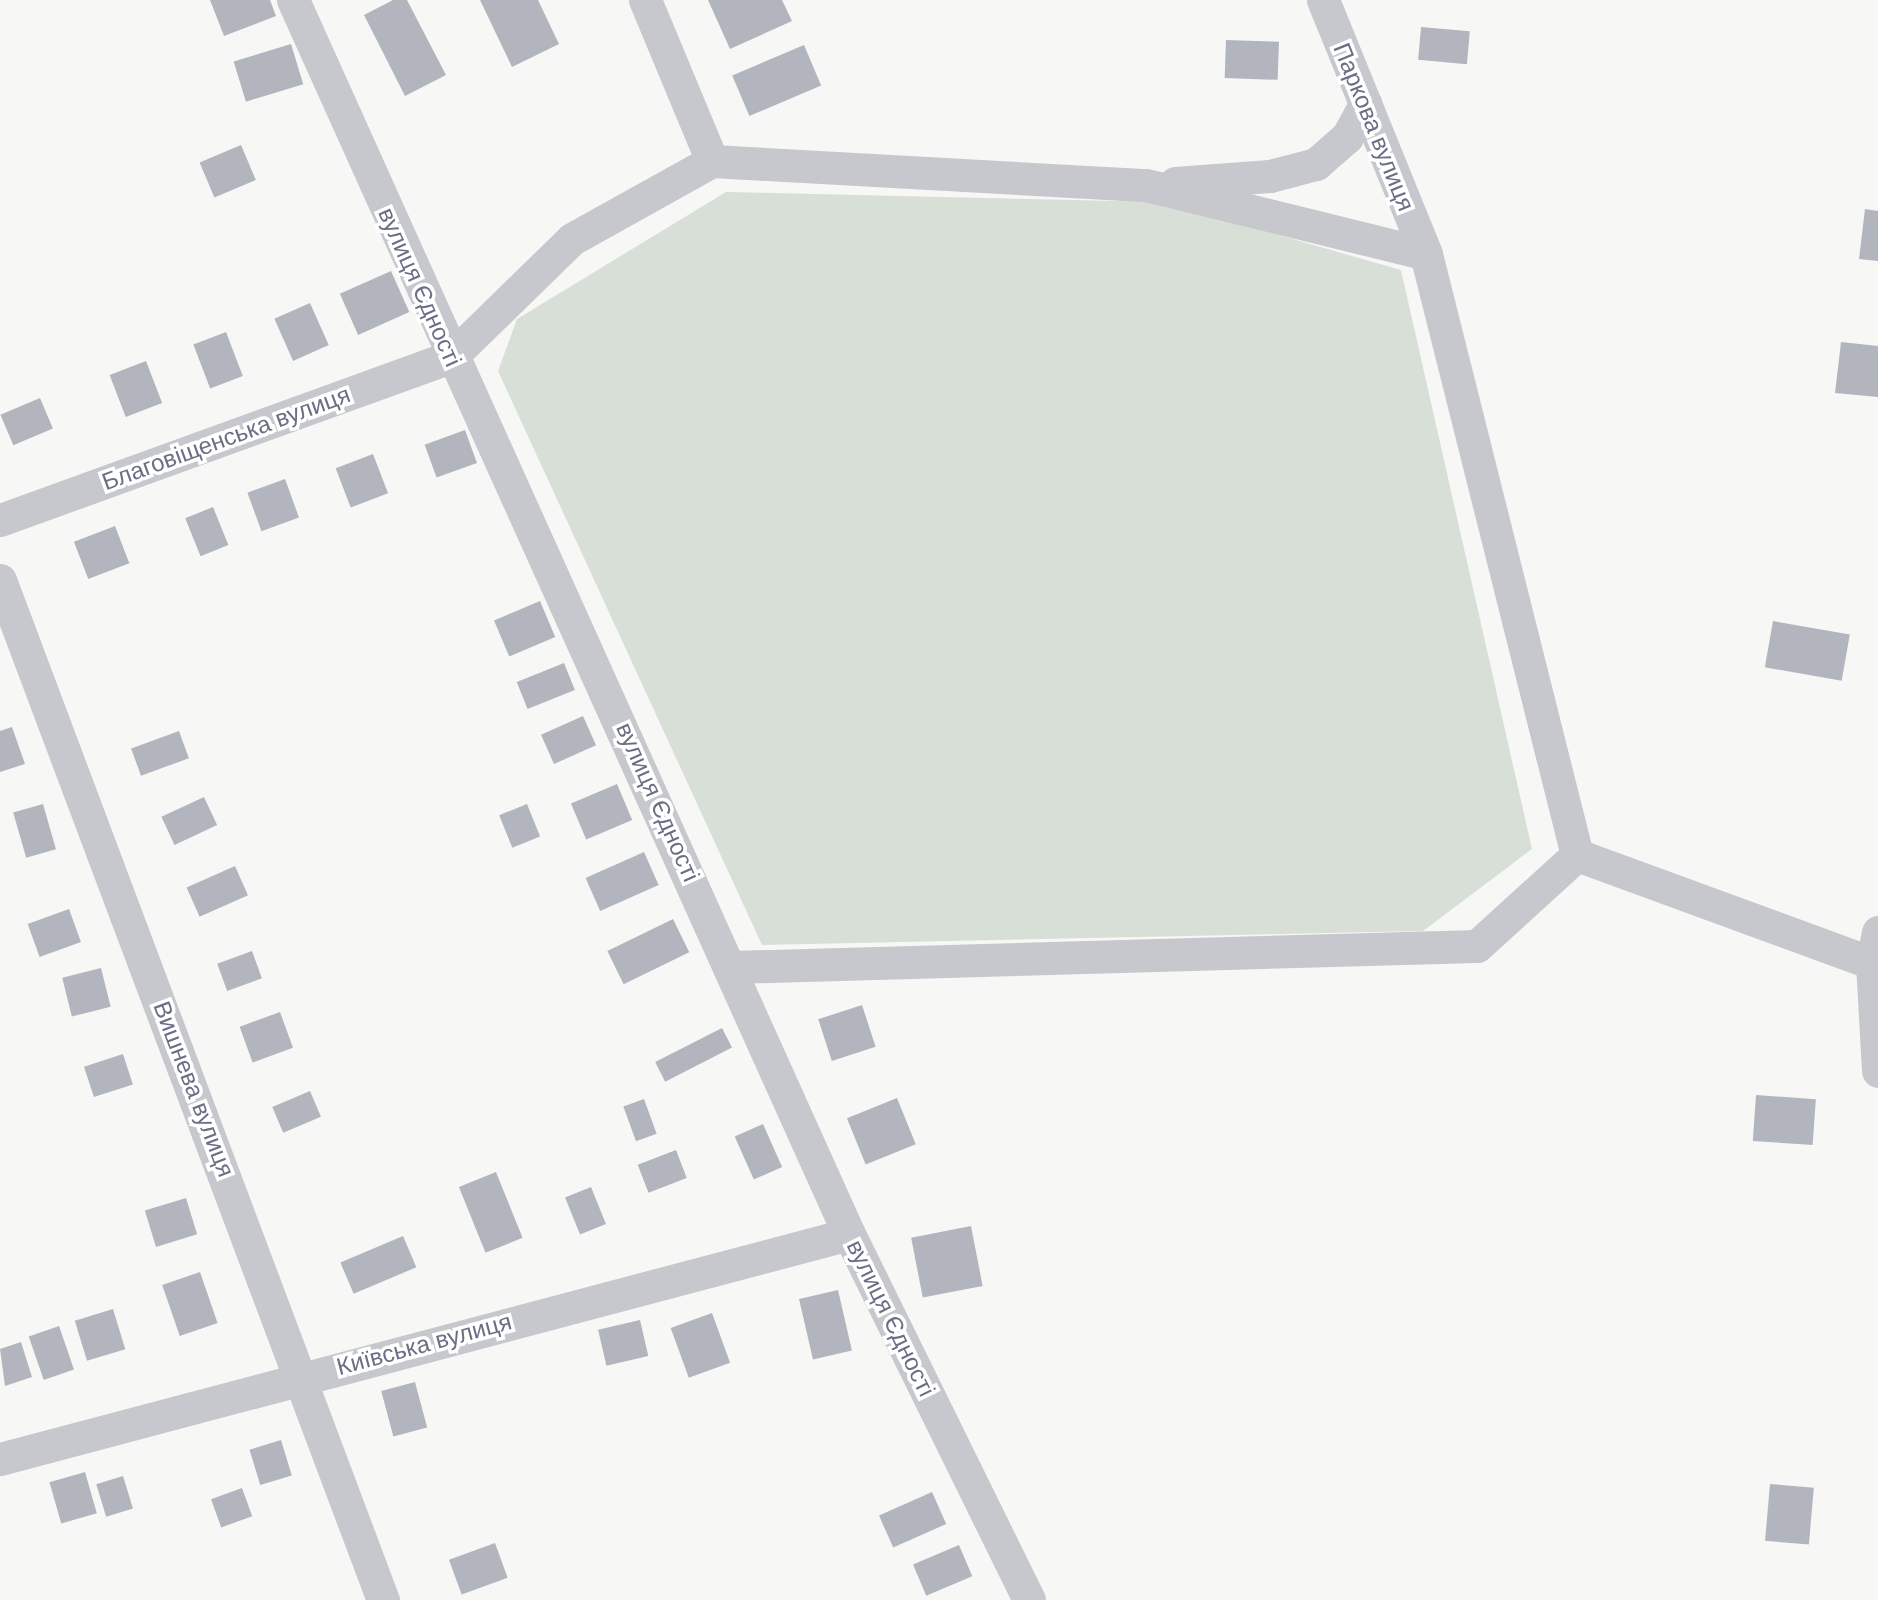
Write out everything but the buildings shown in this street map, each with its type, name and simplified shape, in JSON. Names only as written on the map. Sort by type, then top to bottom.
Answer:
[{"type":"street","name":"вулиця Єдності","points":[[293,0],[451,357],[731,967],[849,1234],[1029,1600]]},
{"type":"street","points":[[645,0],[712,161]]},
{"type":"street","name":"Паркова вулиця","points":[[1323,0],[1426,254],[1577,855]]},
{"type":"street","points":[[451,357],[572,239],[712,161],[1146,185],[1270,176],[1316,164],[1347,137],[1365,104]]},
{"type":"street","points":[[1146,185],[1426,254]]},
{"type":"street","name":"Благовіщенська вулиця","points":[[0,520],[451,357]]},
{"type":"street","name":"Вишнева вулиця","points":[[0,580],[302,1376],[383,1600]]},
{"type":"street","points":[[731,967],[1477,946],[1577,855],[1875,948],[1878,1071]]},
{"type":"street","name":"Київська вулиця","points":[[0,1459],[302,1376],[849,1234]]},
{"type":"shaded area","points":[[726,192],[1163,202],[1401,270],[1532,849],[1423,931],[762,945],[498,371],[517,319]]}]
